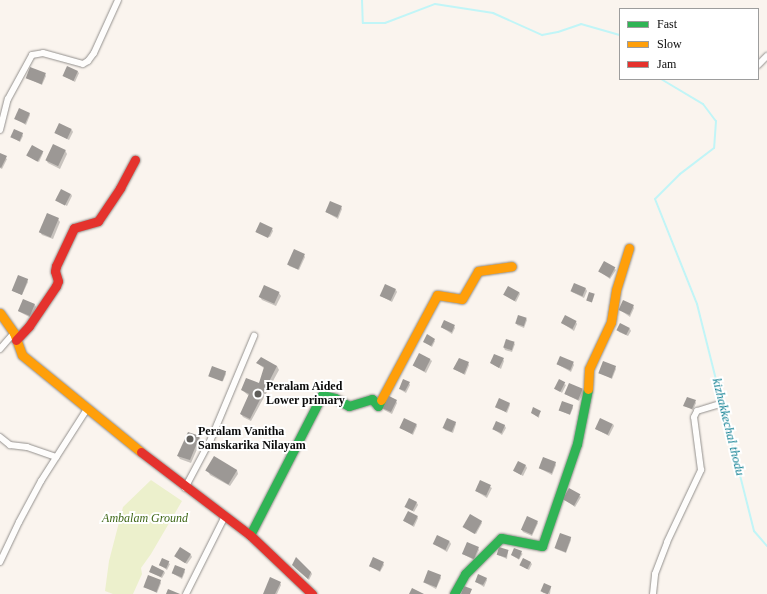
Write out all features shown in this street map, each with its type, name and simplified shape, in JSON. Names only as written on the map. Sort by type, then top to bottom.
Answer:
[{"type":"street","points":[[0,130],[8,99],[32,55],[43,53],[83,64],[88,61],[92,58],[118,0]]},
{"type":"street","points":[[759,64],[767,56]]},
{"type":"street","points":[[0,349],[33,321],[56,286],[58,281],[55,272],[56,266],[74,228],[98,221],[120,188],[135,160]]},
{"type":"street","points":[[454,594],[465,574],[501,538],[508,538],[535,546],[542,546],[545,541],[577,444],[587,399],[589,370],[604,334],[611,322],[616,290],[629,248]]},
{"type":"street","points":[[250,535],[322,395],[335,398],[349,406],[372,399],[378,406],[437,295],[462,299],[478,271],[512,266]]},
{"type":"street","points":[[0,313],[15,337],[22,356],[185,488],[250,535],[312,594]]},
{"type":"street","points":[[185,488],[211,440],[254,336]]},
{"type":"street","points":[[653,594],[655,574],[667,542],[701,470],[694,417],[698,411],[717,405]]},
{"type":"street","points":[[0,562],[19,522],[56,457],[87,409]]},
{"type":"street","points":[[0,437],[10,445],[27,447],[56,457]]},
{"type":"street","points":[[186,594],[224,516]]},
{"type":"green space","name":"Ambalam Ground","points":[[151,480],[182,501],[151,554],[141,568],[142,574],[133,594],[113,594],[105,591],[109,561],[123,507]]},
{"type":"building","points":[[67,66],[78,71],[73,81],[63,76]]},
{"type":"building","points":[[30,67],[46,73],[42,84],[26,78]]},
{"type":"building","points":[[19,108],[30,113],[25,124],[14,119]]},
{"type":"building","points":[[59,123],[72,129],[67,139],[54,133]]},
{"type":"building","points":[[14,129],[23,133],[19,141],[10,137]]},
{"type":"building","points":[[53,144],[66,150],[58,166],[45,160]]},
{"type":"building","points":[[32,145],[43,151],[38,162],[26,155]]},
{"type":"building","points":[[0,153],[7,156],[1,168],[0,167]]},
{"type":"building","points":[[61,189],[71,194],[65,206],[55,201]]},
{"type":"building","points":[[330,201],[342,206],[337,217],[325,212]]},
{"type":"building","points":[[47,213],[59,218],[51,237],[39,232]]},
{"type":"building","points":[[260,222],[273,228],[268,238],[255,232]]},
{"type":"building","points":[[294,249],[305,254],[298,269],[287,265]]},
{"type":"building","points":[[604,261],[615,267],[610,278],[598,271]]},
{"type":"building","points":[[18,275],[28,279],[22,295],[12,291]]},
{"type":"building","points":[[574,283],[586,288],[582,296],[570,291]]},
{"type":"building","points":[[385,284],[396,289],[391,301],[380,296]]},
{"type":"building","points":[[264,285],[280,292],[274,304],[259,297]]},
{"type":"building","points":[[508,286],[519,292],[515,301],[503,295]]},
{"type":"building","points":[[589,292],[595,294],[592,302],[586,301]]},
{"type":"building","points":[[23,299],[35,304],[30,316],[18,311]]},
{"type":"building","points":[[623,300],[634,305],[629,315],[619,310]]},
{"type":"building","points":[[518,315],[527,318],[524,326],[515,324]]},
{"type":"building","points":[[565,315],[577,321],[572,329],[561,323]]},
{"type":"building","points":[[444,320],[455,325],[452,332],[441,327]]},
{"type":"building","points":[[620,323],[630,328],[626,335],[616,330]]},
{"type":"building","points":[[427,334],[435,339],[431,346],[423,342]]},
{"type":"building","points":[[506,339],[515,342],[512,350],[503,348]]},
{"type":"building","points":[[419,353],[431,359],[424,371],[413,365]]},
{"type":"building","points":[[494,354],[504,358],[499,368],[490,363]]},
{"type":"building","points":[[560,356],[574,362],[570,370],[556,364]]},
{"type":"building","points":[[261,357],[277,366],[250,419],[240,414],[249,394],[241,390],[246,378],[259,383],[264,367],[256,363]]},
{"type":"building","points":[[459,358],[469,362],[464,374],[453,369]]},
{"type":"building","points":[[603,361],[616,366],[611,378],[598,373]]},
{"type":"building","points":[[212,366],[226,371],[222,381],[208,376]]},
{"type":"building","points":[[403,379],[410,382],[405,391],[399,389]]},
{"type":"building","points":[[559,379],[565,382],[560,392],[554,389]]},
{"type":"building","points":[[569,383],[583,389],[578,400],[564,394]]},
{"type":"building","points":[[387,395],[397,400],[391,412],[382,408]]},
{"type":"building","points":[[687,397],[696,400],[692,409],[683,406]]},
{"type":"building","points":[[499,398],[510,403],[506,412],[495,407]]},
{"type":"building","points":[[562,401],[573,405],[570,415],[559,410]]},
{"type":"building","points":[[533,407],[541,411],[538,417],[531,413]]},
{"type":"building","points":[[404,418],[417,424],[412,434],[399,428]]},
{"type":"building","points":[[447,418],[456,422],[452,432],[443,428]]},
{"type":"building","points":[[600,418],[613,424],[608,435],[595,429]]},
{"type":"building","points":[[496,421],[505,425],[501,433],[492,429]]},
{"type":"building","points":[[188,432],[200,436],[190,460],[177,456]]},
{"type":"building","points":[[214,456],[237,470],[228,484],[205,471]]},
{"type":"building","points":[[543,457],[556,462],[552,473],[539,468]]},
{"type":"building","points":[[518,461],[526,465],[521,475],[513,471]]},
{"type":"building","points":[[480,480],[491,485],[486,496],[475,491]]},
{"type":"building","points":[[569,488],[580,494],[574,506],[563,499]]},
{"type":"building","points":[[409,498],[417,502],[412,511],[404,507]]},
{"type":"building","points":[[408,511],[418,516],[413,526],[403,521]]},
{"type":"building","points":[[470,514],[482,521],[475,534],[462,527]]},
{"type":"building","points":[[527,516],[538,521],[532,535],[521,530]]},
{"type":"building","points":[[560,533],[571,537],[566,552],[555,548]]},
{"type":"building","points":[[437,535],[450,541],[445,550],[433,544]]},
{"type":"building","points":[[467,542],[479,547],[474,559],[462,554]]},
{"type":"building","points":[[180,547],[191,554],[185,563],[174,556]]},
{"type":"building","points":[[499,547],[509,550],[506,558],[497,555]]},
{"type":"building","points":[[514,548],[522,551],[519,559],[511,555]]},
{"type":"building","points":[[296,557],[311,572],[308,579],[292,565]]},
{"type":"building","points":[[373,557],[384,562],[380,571],[369,566]]},
{"type":"building","points":[[162,558],[169,561],[166,568],[159,565]]},
{"type":"building","points":[[523,558],[531,562],[527,569],[519,565]]},
{"type":"building","points":[[152,565],[164,571],[161,577],[149,572]]},
{"type":"building","points":[[175,565],[185,569],[182,577],[172,573]]},
{"type":"building","points":[[428,570],[441,575],[436,587],[423,582]]},
{"type":"building","points":[[478,574],[487,578],[483,585],[475,582]]},
{"type":"building","points":[[148,575],[161,580],[156,592],[143,587]]},
{"type":"building","points":[[270,577],[281,582],[275,594],[263,594]]},
{"type":"building","points":[[544,583],[551,586],[548,594],[540,591]]},
{"type":"building","points":[[464,586],[472,589],[470,594],[461,594]]},
{"type":"building","points":[[412,588],[424,594],[409,594]]},
{"type":"building","points":[[168,589],[180,594],[166,594]]},
{"type":"waterway","points":[[362,0],[363,23],[385,23],[435,4],[493,13],[542,35],[558,32],[581,24],[619,35]]},
{"type":"waterway","name":"kizhakkechal thodu","points":[[663,80],[703,104],[716,121],[714,148],[680,174],[655,199],[697,304],[754,531],[767,546]]},
{"type":"traffic: fast","points":[[454,594],[465,574],[501,538],[542,546],[577,444],[588,389]]},
{"type":"traffic: fast","points":[[250,535],[322,395],[335,398],[349,406],[372,399],[378,406],[381,400]]},
{"type":"traffic: slow","points":[[588,389],[589,369],[611,322],[616,290],[629,248]]},
{"type":"traffic: slow","points":[[381,400],[437,295],[462,299],[478,271],[512,266]]},
{"type":"traffic: slow","points":[[0,313],[14,333],[22,355],[141,452]]},
{"type":"traffic: jam","points":[[16,340],[29,326],[56,286],[58,281],[55,271],[56,266],[74,228],[98,221],[120,188],[135,160]]},
{"type":"traffic: jam","points":[[141,452],[250,535],[312,594]]},
{"type":"place","name":"Peralam Aided Lower primary","points":[[258,394]]},
{"type":"place","name":"Peralam Vanitha Samskarika Nilayam","points":[[190,439]]}]
